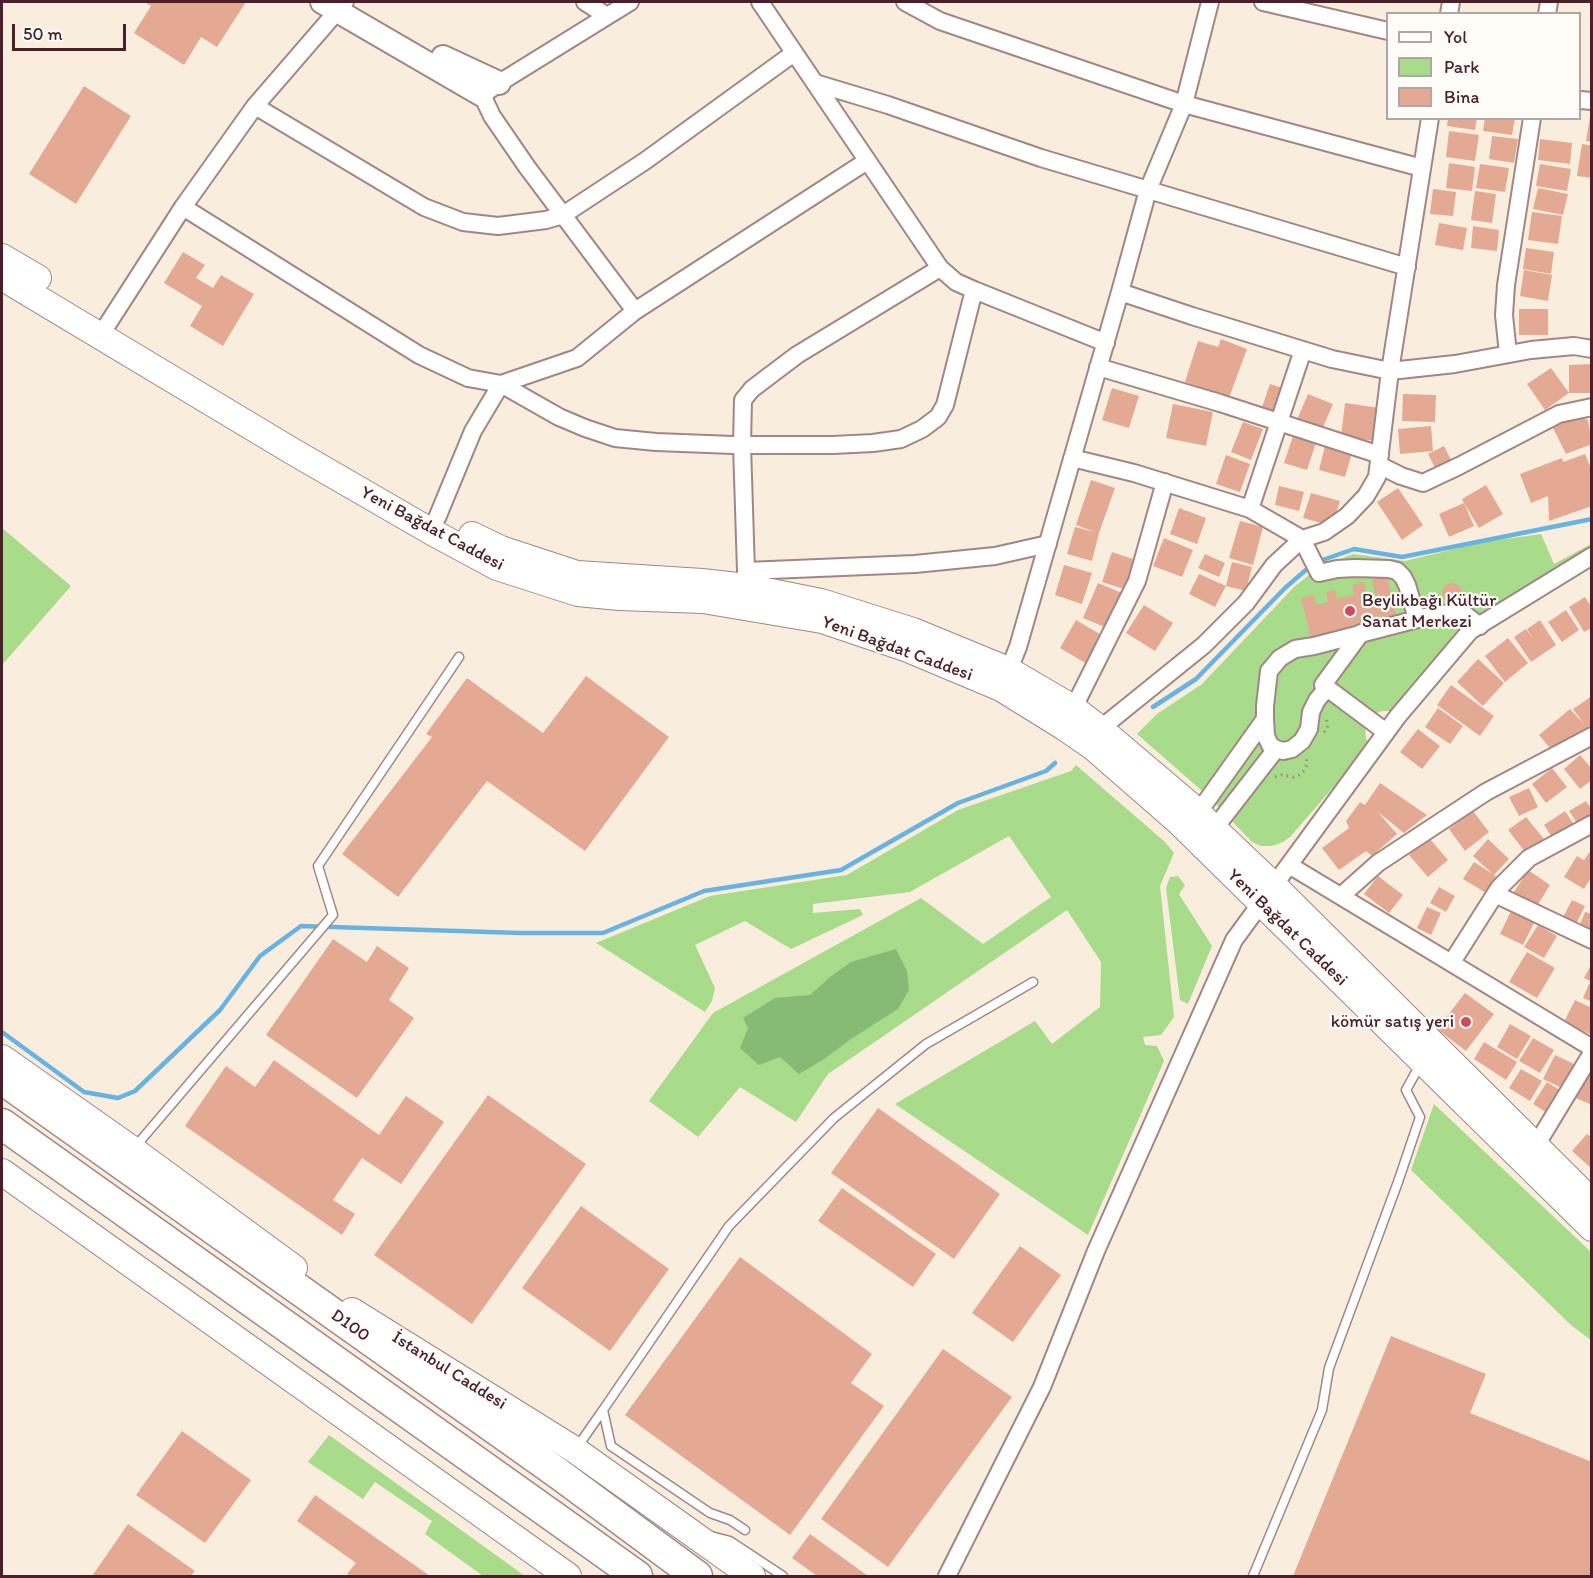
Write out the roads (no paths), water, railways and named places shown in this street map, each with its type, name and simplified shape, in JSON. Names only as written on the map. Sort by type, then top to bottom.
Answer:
[{"type":"highway","name":"D100","points":[[2,1079],[559,1474],[697,1576]]},
{"type":"highway","name":"D100","points":[[2,1124],[637,1576]]},
{"type":"highway","points":[[93,1145],[270,1251]]},
{"type":"main road","points":[[338,4],[490,89]]},
{"type":"main road","name":"Yeni Bağdat Caddesi","points":[[2,256],[105,329],[302,457],[497,567],[578,592],[619,597],[703,600],[822,620],[1005,679]]},
{"type":"main road","name":"Yeni Bağdat Caddesi","points":[[2,277],[105,329],[437,518],[501,549],[577,574],[702,582],[746,579],[913,631],[1005,679],[1069,718],[1100,729],[1206,821],[1267,895],[1422,1060],[1592,1228]]},
{"type":"main road","name":"Yeni Bağdat Caddesi","points":[[1069,718],[1092,747],[1267,895],[1589,1196]]},
{"type":"main road","name":"İstanbul Caddesi","points":[[2,1058],[133,1150],[355,1314],[575,1449],[752,1576]]},
{"type":"main road","points":[[2,1172],[568,1576]]},
{"type":"street","points":[[585,2],[607,16]]},
{"type":"street","points":[[630,2],[490,89],[492,116],[635,311]]},
{"type":"street","points":[[760,2],[940,268],[956,282],[1106,343]]},
{"type":"street","points":[[905,2],[940,21],[1184,104],[1422,168]]},
{"type":"street","points":[[1005,679],[1018,647],[1148,190],[1184,104],[1210,2]]},
{"type":"street","points":[[1263,2],[1386,32]]},
{"type":"street","points":[[105,329],[183,207],[255,106],[338,4]]},
{"type":"street","points":[[255,106],[424,207],[463,222],[498,226],[546,220],[563,215],[645,160],[794,53]]},
{"type":"street","points":[[815,83],[888,105],[1041,159],[1407,267]]},
{"type":"street","points":[[1100,729],[1204,645],[1245,603],[1274,565],[1302,539],[1324,532],[1347,516],[1366,496],[1377,477],[1390,371],[1430,120]]},
{"type":"street","points":[[1508,354],[1504,315],[1506,285],[1532,120]]},
{"type":"street","points":[[437,518],[473,431],[501,384],[577,358],[635,311],[867,161]]},
{"type":"street","points":[[183,207],[419,355],[468,378],[501,384],[560,417],[615,438],[742,445],[833,445],[901,439],[922,429],[938,417],[945,405],[974,290]]},
{"type":"street","points":[[940,268],[797,355],[752,389],[743,400],[746,579],[995,556],[1048,544]]},
{"type":"street","points":[[1120,292],[1332,359],[1390,371],[1455,364],[1532,350],[1574,346],[1592,349]]},
{"type":"street","points":[[1250,509],[1304,350]]},
{"type":"street","points":[[1098,368],[1279,423],[1379,460],[1401,476],[1423,483],[1559,414],[1592,407]]},
{"type":"street","points":[[1072,458],[1134,473],[1250,509],[1302,539],[1319,573],[1354,568],[1397,571],[1407,585],[1417,619]]},
{"type":"street","points":[[1069,718],[1137,581],[1165,482]]},
{"type":"street","points":[[947,1576],[1042,1387],[1096,1251],[1234,940],[1398,716],[1470,631],[1592,556]]},
{"type":"street","points":[[1327,688],[1311,712],[1309,729],[1302,741],[1292,749],[1283,751],[1270,745],[1266,736],[1265,719],[1269,671],[1280,658],[1295,649],[1437,614],[1463,613],[1479,626]]},
{"type":"street","points":[[1361,633],[1323,685],[1386,732]]},
{"type":"street","points":[[1206,821],[1265,719]]},
{"type":"street","points":[[1341,896],[1378,863],[1486,792],[1592,736]]},
{"type":"street","points":[[1206,821],[1276,749]]},
{"type":"street","points":[[1452,962],[1499,888],[1529,858],[1592,824]]},
{"type":"street","points":[[1289,865],[1592,1048]]},
{"type":"street","points":[[1495,894],[1592,940]]},
{"type":"street","points":[[1535,1147],[1592,1053]]},
{"type":"lane","points":[[133,1150],[333,915],[318,866],[459,657]]},
{"type":"lane","points":[[575,1449],[729,1226],[834,1118],[926,1044],[1033,982]]},
{"type":"lane","points":[[1253,1576],[1322,1410],[1329,1368],[1420,1117],[1406,1090],[1422,1060]]},
{"type":"lane","points":[[603,1410],[611,1446],[710,1513],[730,1520],[745,1530]]},
{"type":"lane","points":[[685,1528],[730,1541],[783,1576]]},
{"type":"waterway","points":[[1153,707],[1196,679],[1285,588],[1314,563],[1354,549],[1402,557],[1592,519]]},
{"type":"waterway","points":[[2,1032],[84,1092],[118,1098],[135,1091],[220,1010],[260,956],[301,926],[520,933],[603,933],[704,891],[841,870],[958,803],[1046,771],[1055,763]]},
{"type":"place","name":"Beylikbağı Kültür Sanat Merkezi","points":[[1350,611]]},
{"type":"place","name":"kömür satış yeri","points":[[1466,1022]]}]
